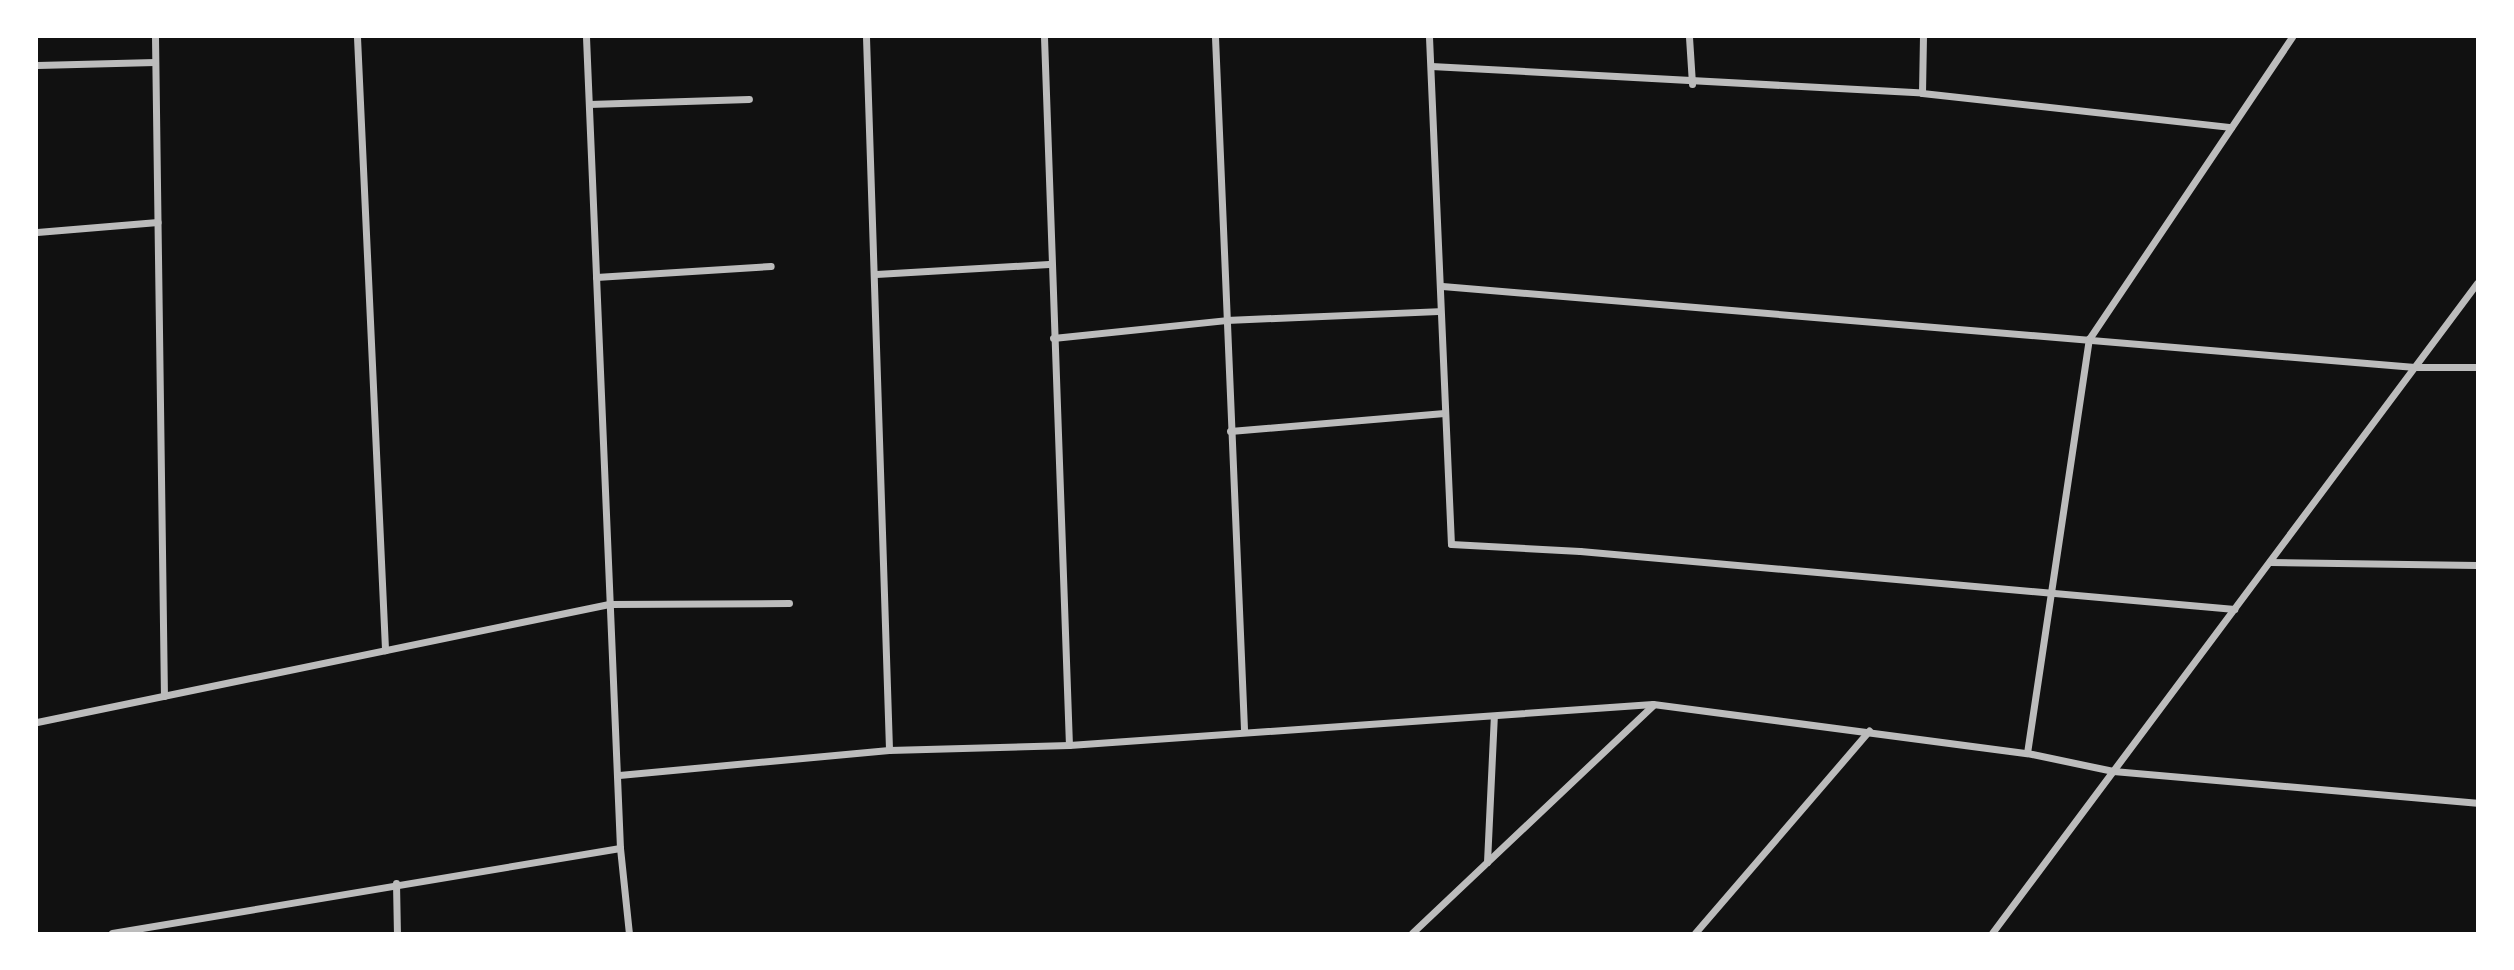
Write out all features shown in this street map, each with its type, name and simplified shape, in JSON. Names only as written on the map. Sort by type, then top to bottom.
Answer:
[{"type":"street","points":[[155,37],[164,696]]},
{"type":"street","points":[[357,37],[385,650]]},
{"type":"street","points":[[586,37],[620,848],[629,933]]},
{"type":"street","points":[[866,37],[876,274],[889,750]]},
{"type":"street","points":[[1044,37],[1049,264],[1069,745]]},
{"type":"street","points":[[1215,37],[1244,730]]},
{"type":"street","points":[[1429,37],[1442,286],[1438,311],[1451,544],[2234,609]]},
{"type":"street","points":[[1689,37],[1692,84]]},
{"type":"street","points":[[1923,37],[1923,93]]},
{"type":"street","points":[[2027,753],[2089,339],[2292,37]]},
{"type":"street","points":[[37,65],[155,62]]},
{"type":"street","points":[[1431,66],[1692,84],[1923,93],[2231,127]]},
{"type":"street","points":[[589,104],[749,99]]},
{"type":"street","points":[[37,232],[158,222]]},
{"type":"street","points":[[876,274],[1049,264]]},
{"type":"street","points":[[596,277],[771,266]]},
{"type":"street","points":[[1992,933],[2477,283]]},
{"type":"street","points":[[1442,286],[2415,367],[2477,367]]},
{"type":"street","points":[[1053,338],[1226,320],[1438,311]]},
{"type":"street","points":[[1230,431],[1444,413]]},
{"type":"street","points":[[2270,562],[2477,565]]},
{"type":"street","points":[[37,722],[609,604],[789,603]]},
{"type":"street","points":[[619,775],[889,750],[1069,745],[1244,730],[1653,704],[2027,753],[2113,771],[2477,803]]},
{"type":"street","points":[[1412,933],[1653,704]]},
{"type":"street","points":[[1487,862],[1494,716]]},
{"type":"street","points":[[1695,933],[1869,731]]},
{"type":"street","points":[[113,933],[396,883],[620,848]]},
{"type":"street","points":[[396,883],[397,933]]}]
